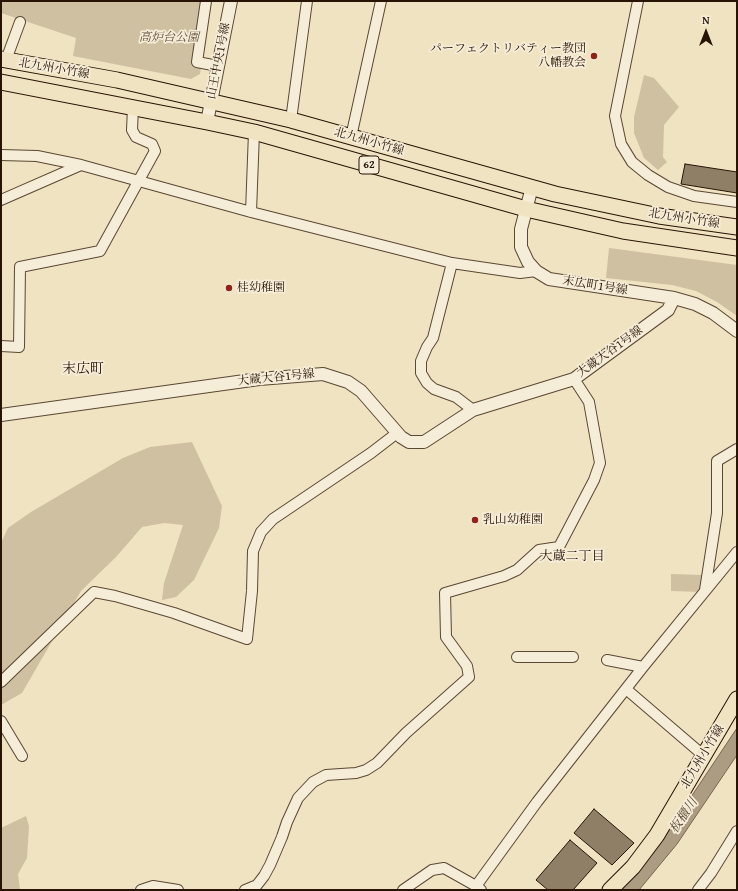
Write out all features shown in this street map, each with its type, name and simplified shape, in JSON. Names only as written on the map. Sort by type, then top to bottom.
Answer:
[{"type":"main road","name":"北九州小竹線","points":[[4,60],[117,80],[291,120],[532,188],[660,216],[737,227]]},
{"type":"main road","name":"北九州小竹線","points":[[1,82],[254,132],[526,209],[623,231],[737,248]]},
{"type":"main road","name":"北九州小竹線","points":[[610,890],[633,867],[657,834],[737,699]]},
{"type":"street","points":[[206,1],[197,62],[218,66]]},
{"type":"street","name":"山王中央1号線","points":[[207,122],[231,1]]},
{"type":"street","points":[[291,120],[307,1]]},
{"type":"street","points":[[351,137],[382,1]]},
{"type":"street","points":[[638,1],[616,116],[622,144],[632,162],[668,188],[694,196],[737,202]]},
{"type":"street","points":[[4,60],[20,22]]},
{"type":"street","points":[[1,346],[19,347],[20,267],[100,251],[155,151],[152,144],[136,137],[132,130],[133,107]]},
{"type":"street","points":[[251,212],[254,132]]},
{"type":"street","points":[[1,155],[37,156],[81,164],[251,212],[452,263],[520,272],[536,271]]},
{"type":"street","points":[[1,200],[81,164]]},
{"type":"street","name":"末広町1号線","points":[[532,188],[521,229],[521,247],[528,262],[536,271],[549,279],[674,298],[695,304],[714,313],[737,330]]},
{"type":"street","points":[[452,263],[433,338],[426,347],[421,361],[421,372],[426,383],[434,389],[456,397],[473,410]]},
{"type":"street","name":"大蔵大谷1号線","points":[[1,415],[259,379],[323,374],[348,382],[361,391],[400,437],[409,442],[424,442],[473,410],[574,379],[668,310],[674,298]]},
{"type":"street","points":[[245,890],[257,885],[264,876],[282,838],[287,822],[298,798],[313,782],[326,775],[356,773],[366,770],[377,763],[406,733],[469,676],[467,666],[446,637],[445,593],[504,576],[517,570],[539,550],[559,547],[594,480],[600,463],[590,402],[574,379]]},
{"type":"street","points":[[1,682],[94,592],[115,596],[174,613],[247,639],[252,591],[253,551],[261,532],[273,519],[371,453],[397,433]]},
{"type":"street","points":[[705,590],[717,514],[717,461],[737,449]]},
{"type":"street","points":[[403,890],[432,870],[444,868],[479,888],[537,802],[626,690],[643,666],[737,552]]},
{"type":"street","points":[[517,657],[573,657]]},
{"type":"street","points":[[607,660],[643,666]]},
{"type":"street","points":[[626,690],[703,755]]},
{"type":"street","points":[[1,721],[22,756]]},
{"type":"street","points":[[698,890],[711,873],[737,831]]},
{"type":"street","points":[[141,890],[153,886],[178,890]]},
{"type":"green space","name":"高炉台公園","points":[[1,1],[212,1],[200,74],[191,79],[73,56],[76,38],[1,13]]},
{"type":"green space","points":[[644,75],[654,78],[679,107],[664,125],[663,157],[667,162],[658,170],[644,158],[634,133],[634,117]]},
{"type":"green space","points":[[609,248],[737,265],[737,316],[717,302],[696,291],[672,285],[606,278]]},
{"type":"green space","points":[[192,442],[222,506],[219,528],[194,580],[176,597],[162,600],[164,583],[183,525],[164,523],[142,527],[116,557],[81,591],[22,693],[1,705],[1,543],[8,528],[31,512],[123,458],[150,447]]},
{"type":"green space","points":[[671,574],[703,575],[702,592],[671,591]]},
{"type":"green space","points":[[26,816],[29,826],[27,858],[18,874],[20,890],[1,890],[1,828]]},
{"type":"water","name":"板櫃川","points":[[737,728],[737,755],[677,844],[639,890],[619,890],[655,851]]},
{"type":"building","points":[[685,164],[737,172],[737,193],[681,184]]},
{"type":"building","points":[[594,809],[634,843],[612,865],[574,833]]},
{"type":"building","points":[[570,840],[597,863],[573,890],[548,890],[536,880]]},
{"type":"place","name":"パーフェクトリバティー教団 八幡教会","points":[[594,56]]},
{"type":"place","name":"桂幼稚園","points":[[229,288]]},
{"type":"place","name":"乳山幼稚園","points":[[475,520]]},
{"type":"district","name":"末広町","points":[[83,369]]},
{"type":"district","name":"大蔵二丁目","points":[[572,557]]}]
